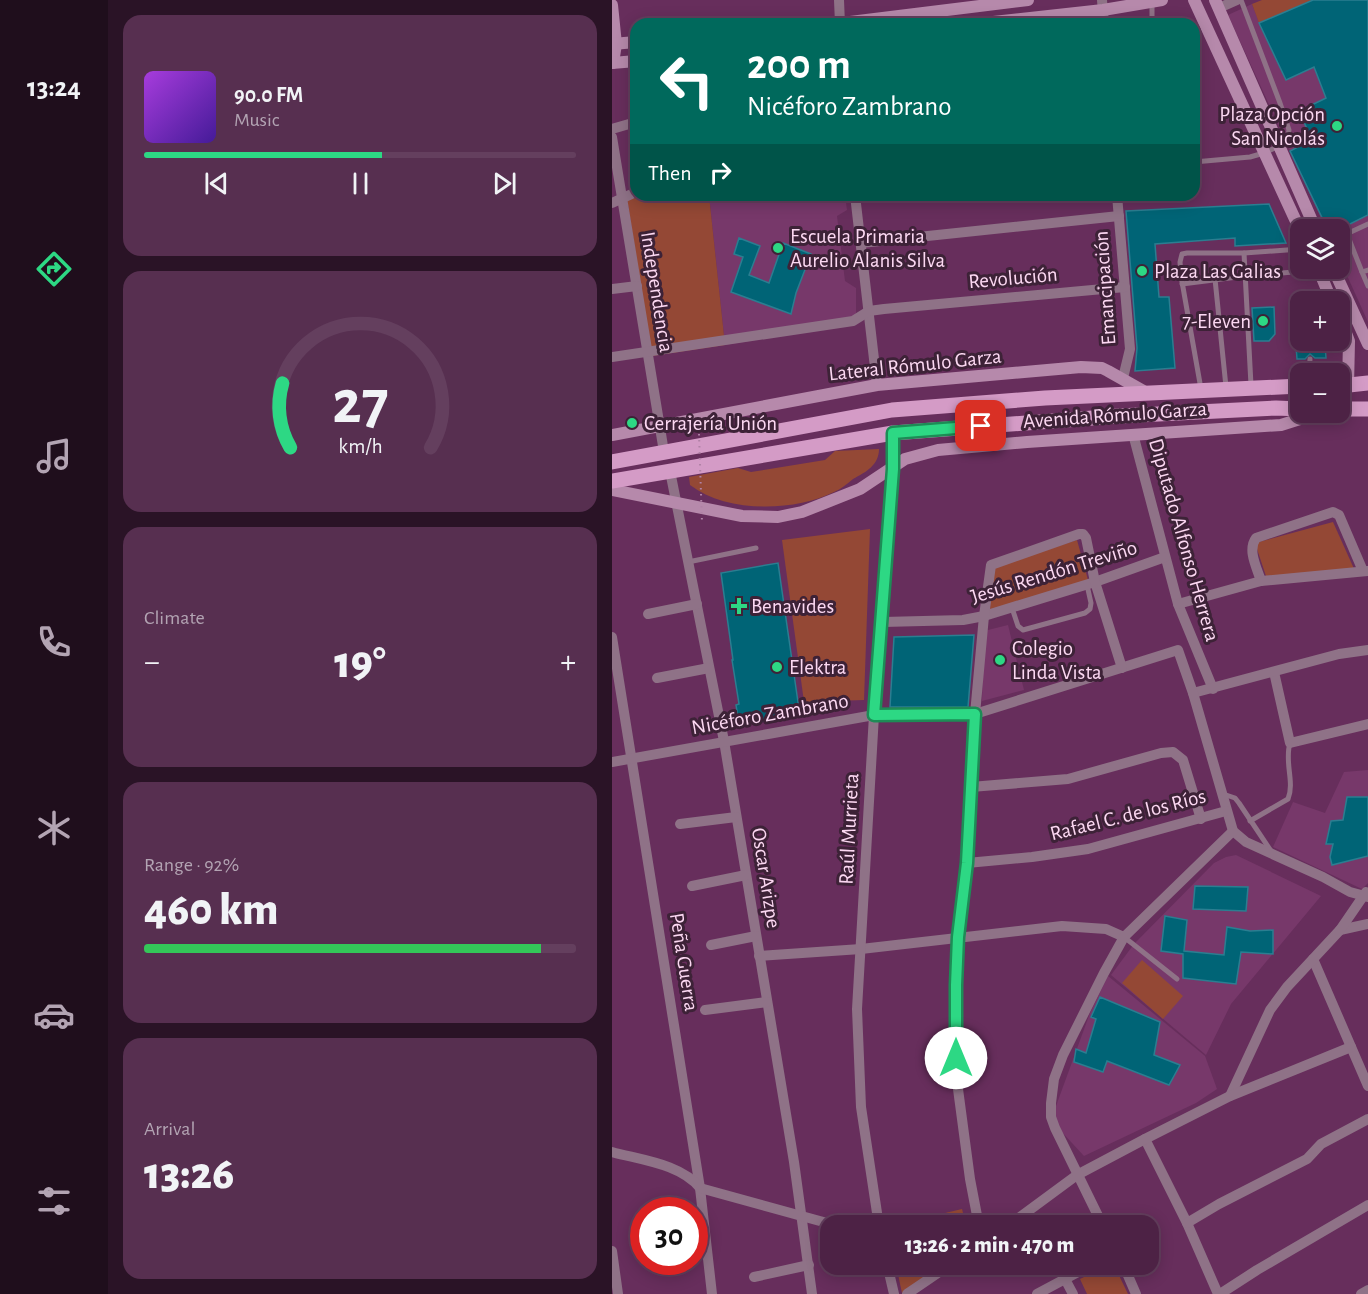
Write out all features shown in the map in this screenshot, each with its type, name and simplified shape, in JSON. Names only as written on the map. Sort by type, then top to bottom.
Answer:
[{"type":"main road","points":[[1350,385],[1368,383]]},
{"type":"main road","name":"Avenida Rómulo Garza","points":[[612,462],[892,410],[1201,389],[1290,386]]},
{"type":"main road","name":"Avenida Rómulo Garza","points":[[612,481],[893,433],[1119,416],[1290,409]]},
{"type":"main road","points":[[1350,409],[1368,409]]},
{"type":"street","points":[[838,0],[840,18]]},
{"type":"street","points":[[887,18],[1028,0]]},
{"type":"street","points":[[1194,0],[1295,219]]},
{"type":"street","points":[[1239,0],[1217,4],[1311,219]]},
{"type":"street","points":[[1015,18],[1102,5],[1157,1]]},
{"type":"street","points":[[612,5],[614,44],[612,63],[630,62]]},
{"type":"street","points":[[614,44],[630,43]]},
{"type":"street","points":[[612,129],[630,123]]},
{"type":"street","name":"Independencia","points":[[612,137],[664,452]]},
{"type":"street","points":[[612,203],[630,195]]},
{"type":"street","points":[[856,201],[877,385]]},
{"type":"street","name":"Emancipación","points":[[1118,201],[1130,349],[1124,378]]},
{"type":"street","points":[[861,243],[1119,216]]},
{"type":"street","points":[[1339,279],[1368,344]]},
{"type":"street","points":[[612,289],[637,286]]},
{"type":"street","name":"Revolución","points":[[612,357],[853,321],[869,311],[1125,287]]},
{"type":"street","name":"Lateral Rómulo Garza","points":[[612,435],[877,385],[1081,367],[1102,368],[1124,378],[1147,393]]},
{"type":"street","name":"Avenida Rómulo Garza","points":[[612,490],[742,516],[778,517],[802,512],[860,489],[905,459],[938,450],[1281,425],[1290,422]]},
{"type":"street","name":"Raúl Murrieta","points":[[877,1215],[861,1107],[857,1009],[874,715],[883,622],[883,591],[893,469],[893,433]]},
{"type":"street","name":"Diputado Alfonso Herrera","points":[[1133,434],[1178,604],[1213,689]]},
{"type":"street","name":"Oscar Arizpe","points":[[670,471],[724,741],[802,1216],[812,1294]]},
{"type":"street","points":[[1178,604],[1261,581],[1366,571],[1339,514],[1335,512],[1256,538],[1252,550],[1261,581]]},
{"type":"street","points":[[977,1215],[957,1079],[956,985],[958,937],[967,863],[975,714],[991,566],[1083,534],[1086,538],[1091,583],[1122,668]]},
{"type":"street","name":"Jesús Rendón Treviño","points":[[883,622],[963,620],[984,616],[1165,557]]},
{"type":"street","points":[[648,614],[697,604]]},
{"type":"street","name":"Peña Guerra","points":[[612,637],[700,1188],[712,1294]]},
{"type":"street","name":"Diputado Alfonso Herrera","points":[[1178,650],[1193,693],[1233,831]]},
{"type":"street","name":"Nicéforo Zambrano","points":[[612,762],[874,715],[975,714],[1178,650]]},
{"type":"street","points":[[1193,693],[1339,654],[1368,650]]},
{"type":"street","points":[[657,678],[709,668]]},
{"type":"street","points":[[1274,672],[1290,743],[1368,724]]},
{"type":"street","points":[[971,787],[1068,779],[1161,753],[1176,753],[1183,760],[1201,819]]},
{"type":"street","name":"Rafael C. de los Ríos","points":[[967,863],[1088,849],[1226,811]]},
{"type":"street","points":[[680,824],[736,816]]},
{"type":"street","points":[[1097,1215],[1062,1145],[1051,1117],[1054,1079],[1063,1055],[1124,937],[1233,831],[1246,842],[1323,876],[1350,892],[1366,894],[1340,930],[1312,959],[1270,1010],[1230,1096]]},
{"type":"street","points":[[692,886],[746,875]]},
{"type":"street","points":[[1340,930],[1368,924]]},
{"type":"street","points":[[759,956],[861,949],[1071,926],[1106,929],[1124,937]]},
{"type":"street","points":[[711,945],[756,936]]},
{"type":"street","points":[[1312,959],[1368,1086]]},
{"type":"street","points":[[705,1010],[767,1002]]},
{"type":"street","points":[[1023,1215],[1077,1175],[1145,1139],[1230,1096],[1351,1047]]},
{"type":"street","points":[[1187,1223],[1307,1159],[1321,1144],[1368,1119]]},
{"type":"street","points":[[1145,1139],[1219,1294],[1368,1204]]},
{"type":"street","points":[[612,1152],[681,1172],[700,1188],[820,1221]]},
{"type":"street","points":[[612,1251],[618,1294]]},
{"type":"street","points":[[754,1277],[809,1265]]},
{"type":"street","points":[[890,1275],[894,1294]]},
{"type":"street","points":[[907,1294],[935,1275]]},
{"type":"street","points":[[1037,1294],[1072,1275]]},
{"type":"street","points":[[1128,1275],[1136,1294]]},
{"type":"street","points":[[1065,1279],[1073,1294]]},
{"type":"street","points":[[1361,1294],[1368,1290]]},
{"type":"lane","points":[[1200,161],[1250,157],[1264,153],[1285,141],[1289,130],[1239,0]]},
{"type":"lane","points":[[1153,18],[1157,1]]},
{"type":"lane","points":[[1350,233],[1368,224]]},
{"type":"lane","points":[[1350,240],[1365,271],[1368,286]]},
{"type":"lane","points":[[1201,389],[1182,284],[1179,262],[1182,254],[1290,250]]},
{"type":"lane","points":[[1244,253],[1251,387]]},
{"type":"lane","points":[[1182,284],[1290,272]]},
{"type":"lane","points":[[1215,279],[1226,389]]},
{"type":"lane","points":[[1350,324],[1358,323]]},
{"type":"lane","points":[[1310,359],[1310,363]]},
{"type":"lane","points":[[688,562],[756,548]]},
{"type":"lane","points":[[1012,608],[1018,626],[1023,630],[1085,613],[1090,609],[1091,583]]},
{"type":"lane","points":[[1250,821],[1288,799],[1291,792],[1287,757],[1290,743]]},
{"type":"lane","points":[[1221,793],[1235,798],[1263,836],[1272,853]]},
{"type":"lane","points":[[1124,937],[1178,978]]},
{"type":"path","points":[[699,434],[702,523]]},
{"type":"shaded area","points":[[1262,0],[1313,0],[1259,23],[1252,4]]},
{"type":"shaded area","name":"Plaza Opción San Nicolás","points":[[1313,0],[1368,0],[1368,322],[1349,279],[1350,219],[1321,219],[1228,15],[1252,4],[1259,22]]},
{"type":"shaded area","points":[[627,199],[630,199],[630,201],[710,201],[725,345],[652,356]]},
{"type":"shaded area","name":"Escuela Primaria Aurelio Alanis Silva","points":[[710,201],[846,201],[847,210],[837,216],[845,281],[856,288],[856,313],[850,325],[725,345]]},
{"type":"shaded area","points":[[879,449],[877,459],[867,471],[837,491],[800,503],[780,506],[741,505],[722,501],[690,485],[689,477],[738,468],[751,472],[825,460],[835,451]]},
{"type":"shaded area","points":[[1333,522],[1355,571],[1266,576],[1255,543]]},
{"type":"shaded area","points":[[870,529],[864,700],[804,702],[782,540]]},
{"type":"shaded area","points":[[1077,540],[1088,580],[990,612],[991,568]]},
{"type":"shaded area","name":"Colegio Linda Vista","points":[[1008,625],[1024,690],[982,701],[984,631]]},
{"type":"shaded area","points":[[1368,770],[1368,883],[1362,889],[1273,847],[1293,802],[1325,813],[1344,772]]},
{"type":"shaded area","points":[[1236,855],[1321,896],[1231,1004],[1206,1055],[1111,975],[1134,944],[1214,863]]},
{"type":"shaded area","points":[[1142,960],[1183,996],[1163,1019],[1122,983]]},
{"type":"shaded area","points":[[1108,976],[1205,1056],[1217,1089],[1196,1103],[1084,1156],[1060,1130],[1056,1118],[1056,1106],[1090,1013]]},
{"type":"shaded area","points":[[962,1209],[964,1215],[936,1215]]},
{"type":"shaded area","points":[[898,1275],[934,1275],[931,1277],[902,1293]]},
{"type":"shaded area","points":[[1088,1275],[1119,1275],[1128,1294],[1087,1294],[1080,1279]]},
{"type":"building","name":"Plaza Opción San Nicolás","points":[[1313,0],[1368,0],[1368,215],[1350,224],[1350,219],[1323,219],[1290,151],[1312,140],[1299,111],[1326,98],[1314,67],[1286,80],[1259,23]]},
{"type":"building","name":"Plaza Las Galias","points":[[1269,204],[1286,243],[1235,246],[1235,238],[1155,244],[1159,297],[1169,297],[1175,368],[1135,371],[1137,348],[1126,211]]},
{"type":"building","points":[[739,238],[760,246],[749,275],[769,283],[783,243],[811,254],[796,293],[791,314],[731,292],[743,257],[734,254]]},
{"type":"building","name":"7-Eleven","points":[[1274,307],[1275,334],[1269,341],[1254,341],[1252,308]]},
{"type":"building","points":[[1296,351],[1325,351],[1326,358],[1315,358],[1310,354],[1305,359],[1297,359]]},
{"type":"building","points":[[778,563],[800,716],[739,724],[736,705],[739,704],[721,573]]},
{"type":"building","points":[[974,635],[968,707],[890,707],[894,637]]},
{"type":"building","points":[[1347,797],[1368,797],[1368,856],[1332,865],[1330,857],[1333,844],[1326,844],[1331,821],[1343,820]]},
{"type":"building","points":[[1195,886],[1248,887],[1246,911],[1193,909]]},
{"type":"building","points":[[1165,916],[1187,920],[1184,951],[1224,955],[1227,927],[1250,931],[1273,930],[1273,954],[1241,952],[1236,984],[1183,978],[1183,954],[1161,951]]},
{"type":"building","points":[[1100,997],[1160,1022],[1154,1055],[1180,1065],[1169,1085],[1107,1061],[1103,1072],[1074,1062],[1076,1049],[1086,1053],[1096,1019],[1091,1017]]},
{"type":"place","name":"Plaza Opción San Nicolás","points":[[1337,126]]},
{"type":"place","name":"Escuela Primaria Aurelio Alanis Silva","points":[[778,248]]},
{"type":"place","name":"Plaza Las Galias","points":[[1142,271]]},
{"type":"place","name":"7-Eleven","points":[[1263,321]]},
{"type":"place","name":"Cerrajería Unión","points":[[632,423]]},
{"type":"place","name":"Benavides","points":[[739,606]]},
{"type":"place","name":"Colegio Linda Vista","points":[[1000,660]]},
{"type":"place","name":"Elektra","points":[[777,667]]},
{"type":"route","points":[[956,1058],[958,937],[967,863],[975,714],[874,715],[883,622],[883,591],[893,469],[893,433],[981,426]]}]
